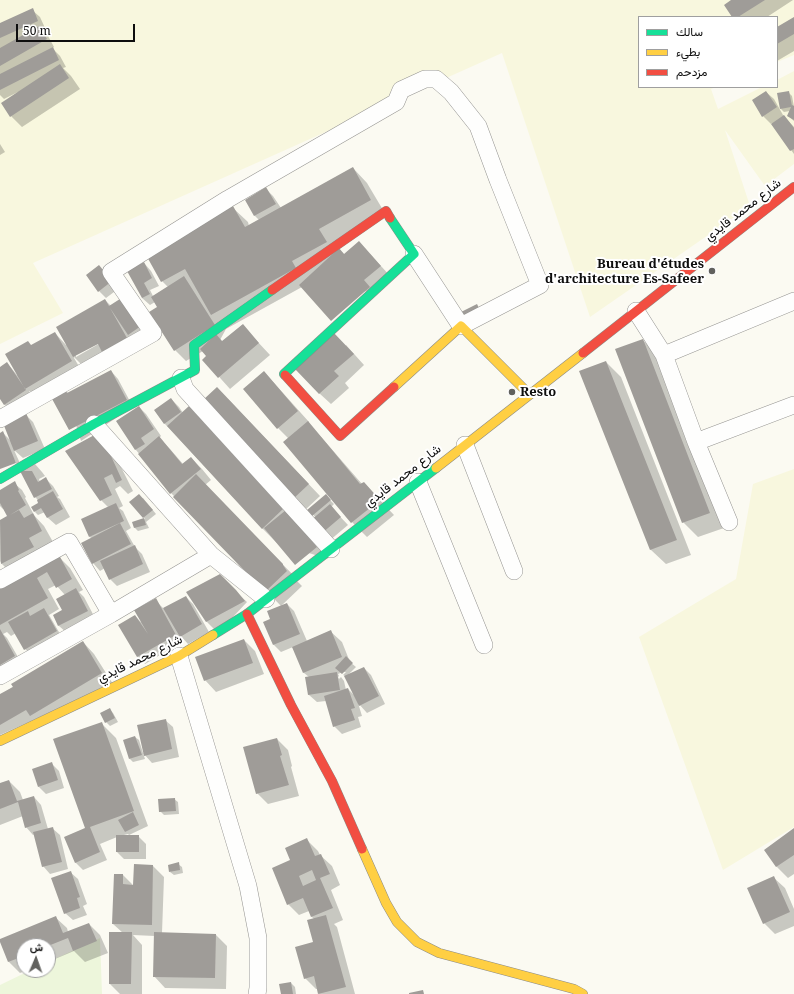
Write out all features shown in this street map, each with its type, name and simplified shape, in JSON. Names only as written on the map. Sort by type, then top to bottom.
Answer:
[{"type":"main road","name":"شارع محمد قايدي","points":[[0,742],[179,656],[247,614],[794,187]]},
{"type":"main road","points":[[0,479],[94,424],[195,370],[194,344],[386,211],[414,254],[284,374],[340,436],[462,326],[530,394]]},
{"type":"main road","points":[[247,614],[291,705],[332,781],[386,903],[398,922],[417,942],[438,953],[574,989],[583,994]]},
{"type":"street","points":[[0,419],[153,333],[111,272],[228,199],[396,102],[401,90],[425,79],[436,79],[451,92],[478,126],[540,285],[462,326],[414,254]]},
{"type":"street","points":[[664,355],[794,301]]},
{"type":"street","points":[[636,311],[664,355],[696,442],[729,522]]},
{"type":"street","points":[[181,378],[185,389],[331,549]]},
{"type":"street","points":[[696,442],[794,405]]},
{"type":"street","points":[[94,424],[212,555],[266,599]]},
{"type":"street","points":[[464,445],[514,571]]},
{"type":"street","points":[[418,482],[484,645]]},
{"type":"street","points":[[0,580],[69,542],[111,614]]},
{"type":"street","points":[[0,676],[212,555]]},
{"type":"street","points":[[179,656],[248,886],[258,938],[258,988],[256,994]]},
{"type":"green space","points":[[0,0],[794,0],[794,55],[778,62],[778,16],[638,16],[638,88],[714,88],[711,89],[718,109],[760,88],[778,88],[778,79],[794,71],[794,164],[765,186],[725,130],[750,206],[590,317],[502,53],[33,263],[63,313],[0,344]]},
{"type":"green space","points":[[794,469],[794,827],[723,870],[639,637],[736,579],[753,484]]},
{"type":"green space","points":[[100,938],[102,994],[0,994],[0,985],[16,977],[56,978],[56,958]]},
{"type":"building","points":[[731,0],[765,0],[740,16],[731,16],[724,5]]},
{"type":"building","points":[[33,8],[38,21],[0,38],[0,23]]},
{"type":"building","points":[[794,17],[794,34],[778,43],[778,26]]},
{"type":"building","points":[[39,26],[47,39],[0,66],[0,48]]},
{"type":"building","points":[[53,47],[59,60],[0,90],[0,74]]},
{"type":"building","points":[[60,64],[69,78],[10,117],[1,103]]},
{"type":"building","points":[[766,91],[777,107],[762,117],[752,100]]},
{"type":"building","points":[[789,91],[792,106],[794,106],[794,120],[787,116],[791,107],[780,109],[777,93]]},
{"type":"building","points":[[784,115],[794,128],[794,149],[790,151],[771,124]]},
{"type":"building","points":[[353,167],[371,200],[319,229],[327,242],[292,261],[296,268],[211,315],[185,269],[161,282],[146,255],[233,206],[245,227]]},
{"type":"building","points":[[266,187],[276,204],[254,216],[245,200]]},
{"type":"building","points":[[359,241],[381,266],[364,280],[370,287],[331,321],[299,285],[339,248],[344,254]]},
{"type":"building","points":[[144,262],[152,278],[144,283],[150,294],[142,298],[127,271]]},
{"type":"building","points":[[99,265],[112,281],[98,292],[86,275]]},
{"type":"building","points":[[184,276],[215,325],[174,351],[149,312],[157,307],[151,297]]},
{"type":"building","points":[[123,297],[141,326],[128,335],[110,308],[127,338],[102,352],[98,344],[73,357],[56,327],[105,299],[109,306]]},
{"type":"building","points":[[477,304],[482,314],[462,324],[457,314]]},
{"type":"building","points":[[243,324],[259,343],[218,378],[202,360],[206,356],[200,349],[216,334],[222,341]]},
{"type":"building","points":[[55,332],[72,361],[25,389],[5,354],[28,341],[31,345]]},
{"type":"building","points":[[334,333],[354,354],[334,371],[339,376],[319,394],[295,369]]},
{"type":"building","points":[[643,339],[710,513],[682,523],[615,349]]},
{"type":"building","points":[[606,361],[677,540],[650,550],[579,371]]},
{"type":"building","points":[[7,362],[26,390],[4,405],[0,399],[0,367]]},
{"type":"building","points":[[111,370],[127,400],[69,430],[51,397],[65,389],[67,393]]},
{"type":"building","points":[[264,371],[298,411],[277,429],[243,389]]},
{"type":"building","points":[[217,387],[309,484],[292,500],[203,400]]},
{"type":"building","points":[[171,398],[181,412],[164,424],[154,410]]},
{"type":"building","points":[[139,406],[154,429],[141,438],[145,444],[135,450],[116,421]]},
{"type":"building","points":[[189,406],[283,509],[262,529],[167,426]]},
{"type":"building","points":[[26,413],[38,441],[14,451],[3,423]]},
{"type":"building","points":[[308,421],[360,484],[364,482],[380,500],[351,523],[283,442]]},
{"type":"building","points":[[3,431],[16,463],[0,469],[0,433]]},
{"type":"building","points":[[98,433],[122,480],[116,483],[112,474],[104,478],[112,495],[100,501],[65,451]]},
{"type":"building","points":[[159,436],[182,464],[191,457],[201,469],[170,494],[138,454]]},
{"type":"building","points":[[20,471],[32,471],[38,482],[46,477],[52,489],[34,498]]},
{"type":"building","points":[[196,474],[283,564],[287,571],[265,592],[173,497]]},
{"type":"building","points":[[15,481],[19,490],[18,491],[26,505],[10,515],[19,510],[24,518],[33,513],[42,531],[29,538],[34,547],[1,564],[0,520],[7,516],[0,503],[0,490]]},
{"type":"building","points":[[53,491],[63,509],[47,518],[41,508],[34,512],[31,507],[38,503],[37,500]]},
{"type":"building","points":[[139,494],[153,510],[143,518],[129,502]]},
{"type":"building","points":[[326,494],[331,500],[312,516],[307,510]]},
{"type":"building","points":[[116,503],[124,521],[89,537],[81,519]]},
{"type":"building","points":[[330,504],[341,517],[321,534],[310,521]]},
{"type":"building","points":[[286,510],[317,547],[295,565],[264,528]]},
{"type":"building","points":[[144,518],[146,525],[134,528],[132,522]]},
{"type":"building","points":[[120,523],[131,544],[92,564],[81,543]]},
{"type":"building","points":[[135,545],[143,564],[109,580],[100,561]]},
{"type":"building","points":[[59,555],[72,579],[56,588],[47,572],[37,578],[48,598],[0,625],[0,588]]},
{"type":"building","points":[[220,574],[245,601],[206,622],[186,592]]},
{"type":"building","points":[[76,588],[88,611],[58,626],[53,615],[62,610],[56,599]]},
{"type":"building","points":[[186,596],[202,624],[180,637],[163,608]]},
{"type":"building","points":[[156,598],[176,635],[137,657],[118,625],[135,615],[148,634],[134,610]]},
{"type":"building","points":[[287,603],[300,634],[273,645],[263,622],[270,619],[267,611]]},
{"type":"building","points":[[44,608],[57,631],[24,650],[8,622],[28,611],[30,616]]},
{"type":"building","points":[[0,629],[15,656],[0,665]]},
{"type":"building","points":[[331,630],[342,657],[303,673],[292,647]]},
{"type":"building","points":[[244,639],[253,663],[204,681],[195,657]]},
{"type":"building","points":[[83,641],[102,673],[30,716],[26,710],[0,725],[0,694],[13,687],[11,684]]},
{"type":"building","points":[[346,656],[353,663],[342,674],[335,668]]},
{"type":"building","points":[[364,667],[379,696],[359,706],[344,676]]},
{"type":"building","points":[[337,672],[340,690],[308,695],[305,677]]},
{"type":"building","points":[[348,688],[355,708],[351,709],[355,720],[333,727],[324,696]]},
{"type":"building","points":[[110,708],[115,718],[105,723],[100,713]]},
{"type":"building","points":[[166,719],[172,749],[144,756],[137,725]]},
{"type":"building","points":[[102,722],[134,811],[90,827],[100,852],[75,863],[64,837],[85,828],[53,739]]},
{"type":"building","points":[[135,736],[142,755],[129,759],[123,740]]},
{"type":"building","points":[[277,738],[282,755],[280,756],[289,785],[256,794],[243,747]]},
{"type":"building","points":[[52,762],[58,780],[38,787],[32,769]]},
{"type":"building","points":[[9,780],[17,801],[34,796],[41,823],[25,828],[18,802],[0,809],[0,783]]},
{"type":"building","points":[[175,798],[176,811],[159,812],[158,799]]},
{"type":"building","points":[[133,812],[139,825],[125,832],[118,820]]},
{"type":"building","points":[[53,827],[62,862],[42,867],[33,832]]},
{"type":"building","points":[[794,828],[794,855],[776,867],[764,850]]},
{"type":"building","points":[[116,835],[139,835],[139,852],[116,852]]},
{"type":"building","points":[[307,838],[315,856],[321,854],[330,874],[320,878],[333,908],[311,917],[303,898],[287,905],[272,868],[290,860],[285,848]],"holes":[[[312,870],[316,880],[303,886],[299,876]]]},
{"type":"building","points":[[179,862],[180,870],[169,872],[168,865]]},
{"type":"building","points":[[134,864],[153,865],[152,925],[112,924],[114,874],[123,874],[123,884],[133,885]]},
{"type":"building","points":[[71,871],[80,897],[77,898],[80,908],[64,914],[51,878]]},
{"type":"building","points":[[774,876],[790,912],[763,924],[747,888]]},
{"type":"building","points":[[326,915],[346,987],[318,994],[314,976],[304,979],[295,947],[313,942],[307,920]]},
{"type":"building","points":[[56,916],[63,933],[89,923],[97,941],[73,951],[68,938],[56,943],[56,938],[16,938],[16,959],[8,962],[0,939]]},
{"type":"building","points":[[109,932],[132,932],[131,984],[109,984]]},
{"type":"building","points":[[154,932],[216,934],[215,978],[153,977]]},
{"type":"building","points":[[291,982],[293,994],[281,994],[279,984]]},
{"type":"building","points":[[423,990],[424,994],[409,994],[409,993]]},
{"type":"traffic: fast","points":[[285,375],[284,374],[414,254],[390,218]]},
{"type":"traffic: fast","points":[[0,479],[94,424],[195,370],[194,345],[272,290]]},
{"type":"traffic: fast","points":[[213,635],[247,614],[436,468]]},
{"type":"traffic: slow","points":[[394,387],[461,326],[529,394]]},
{"type":"traffic: slow","points":[[436,468],[583,353]]},
{"type":"traffic: slow","points":[[0,741],[179,656],[213,635]]},
{"type":"traffic: slow","points":[[362,849],[386,903],[397,922],[417,942],[439,953],[574,989],[583,994]]},
{"type":"traffic: jam","points":[[583,353],[794,187]]},
{"type":"traffic: jam","points":[[272,290],[386,211],[390,218]]},
{"type":"traffic: jam","points":[[285,375],[340,436],[394,387]]},
{"type":"traffic: jam","points":[[247,614],[291,705],[332,781],[362,849]]},
{"type":"place","name":"Bureau d'études d'architecture Es-Safeer","points":[[712,271]]},
{"type":"place","name":"Resto","points":[[512,392]]}]
